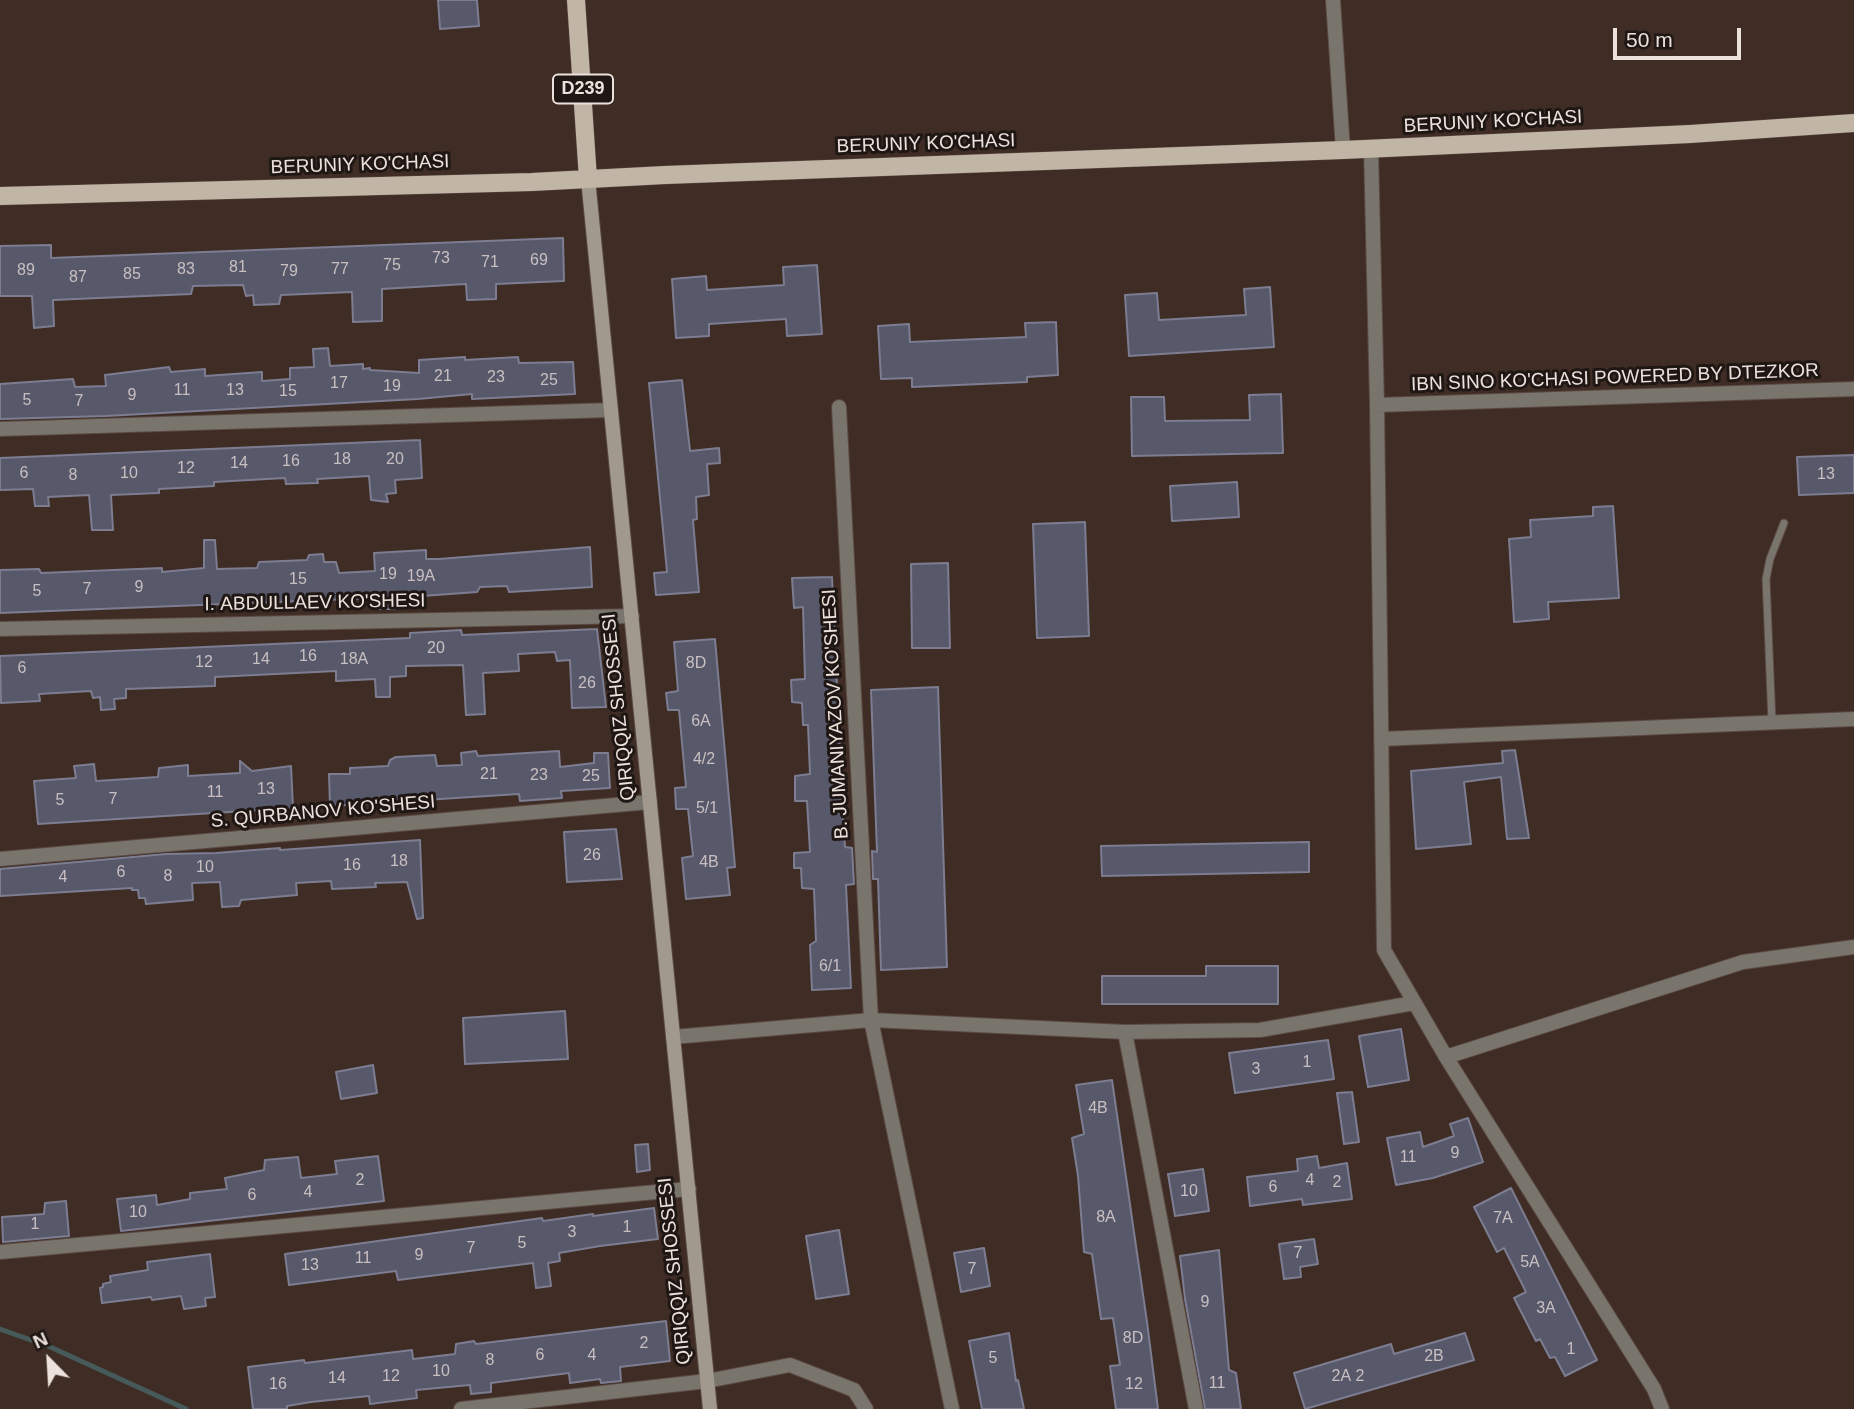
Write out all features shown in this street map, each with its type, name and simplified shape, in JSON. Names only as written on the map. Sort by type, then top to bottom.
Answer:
[{"type":"main road","name":"QIRIQQIZ SHOSSESI","points":[[576,0],[588,179],[710,1409]]},
{"type":"main road","name":"BERUNIY KO'CHASI","points":[[0,196],[532,182],[1371,149],[1690,134],[1854,123]]},
{"type":"street","points":[[1333,0],[1343,150]]},
{"type":"street","points":[[1371,149],[1384,950],[1446,1057],[1654,1389],[1662,1409]]},
{"type":"street","name":"IBN SINO KO'CHASI POWERED BY DTEZKOR","points":[[1377,405],[1854,389]]},
{"type":"street","name":"B. JUMANIYAZOV KO'SHESI","points":[[839,407],[871,1020],[952,1409]]},
{"type":"street","points":[[0,429],[611,411]]},
{"type":"street","name":"I. ABDULLAEV KO'SHESI","points":[[0,629],[632,616]]},
{"type":"street","points":[[1381,739],[1854,719]]},
{"type":"street","name":"S. QURBANOV KO'SHESI","points":[[0,859],[650,802]]},
{"type":"street","points":[[1446,1057],[1743,962],[1854,947]]},
{"type":"street","points":[[673,1037],[871,1020],[1125,1032],[1260,1030],[1414,1003]]},
{"type":"street","points":[[1125,1032],[1196,1409]]},
{"type":"street","points":[[0,1252],[688,1189]]},
{"type":"street","points":[[461,1409],[707,1381],[790,1365],[854,1390],[866,1409]]},
{"type":"lane","points":[[1772,722],[1766,579],[1770,559],[1784,523]]},
{"type":"building","points":[[438,0],[477,0],[479,26],[440,29]]},
{"type":"building","points":[[563,238],[564,281],[496,284],[496,299],[467,300],[466,284],[382,289],[382,321],[353,322],[352,292],[281,295],[279,304],[254,305],[253,295],[246,296],[243,285],[193,286],[191,294],[53,300],[54,326],[34,328],[32,296],[0,296],[0,246],[51,245],[51,258]]},
{"type":"building","points":[[817,265],[822,334],[787,336],[786,319],[709,324],[709,336],[676,338],[672,279],[706,276],[707,290],[784,285],[783,267]]},
{"type":"building","points":[[1270,287],[1274,347],[1129,356],[1125,295],[1157,293],[1159,320],[1246,315],[1244,289]]},
{"type":"building","points":[[1056,322],[1058,375],[1027,377],[1027,382],[912,387],[912,378],[881,379],[878,326],[909,324],[910,342],[1026,337],[1025,323]]},
{"type":"building","points":[[328,348],[330,366],[363,364],[363,369],[419,373],[419,360],[518,357],[519,363],[573,362],[575,394],[472,399],[472,394],[106,416],[0,419],[0,384],[73,379],[75,387],[106,386],[105,375],[169,367],[171,372],[205,369],[205,376],[262,372],[262,381],[290,379],[290,368],[314,367],[313,349]]},
{"type":"building","points":[[682,380],[690,451],[719,448],[720,463],[707,464],[709,495],[696,497],[697,519],[693,520],[699,592],[656,595],[654,573],[667,572],[649,383]]},
{"type":"building","points":[[1281,394],[1283,453],[1132,456],[1131,397],[1164,397],[1165,421],[1250,420],[1249,395]]},
{"type":"building","points":[[420,440],[422,478],[395,480],[396,493],[386,494],[388,502],[371,500],[369,476],[317,479],[318,483],[286,484],[285,478],[214,482],[214,486],[159,489],[159,493],[111,495],[113,530],[92,530],[89,495],[48,497],[49,506],[35,506],[33,489],[0,490],[0,458]]},
{"type":"building","points":[[1854,455],[1854,493],[1799,495],[1797,457]]},
{"type":"building","points":[[1237,482],[1239,517],[1172,521],[1170,486]]},
{"type":"building","points":[[1613,506],[1619,598],[1548,602],[1549,619],[1514,622],[1509,539],[1531,537],[1530,520],[1593,516],[1593,507]]},
{"type":"building","points":[[1085,522],[1089,636],[1037,638],[1033,524]]},
{"type":"building","points":[[204,540],[215,540],[217,569],[257,568],[259,562],[307,560],[309,555],[323,554],[324,562],[336,562],[339,573],[375,571],[374,553],[426,550],[426,559],[439,559],[590,547],[592,587],[509,592],[507,586],[480,587],[477,592],[395,598],[395,609],[376,609],[375,598],[0,613],[0,570],[39,569],[41,573],[162,568],[162,572],[204,568]]},
{"type":"building","points":[[948,563],[950,648],[912,648],[911,564]]},
{"type":"building","points":[[832,577],[845,847],[852,848],[854,884],[846,885],[851,988],[812,990],[810,945],[816,941],[814,889],[802,888],[801,868],[794,868],[794,853],[810,852],[807,801],[795,801],[795,776],[810,774],[808,725],[803,725],[802,703],[792,702],[791,680],[805,679],[803,607],[794,608],[792,578]]},
{"type":"building","points":[[597,629],[606,707],[572,708],[570,660],[557,661],[555,652],[518,654],[519,671],[483,673],[485,714],[466,715],[463,665],[406,666],[406,676],[390,677],[390,697],[376,697],[375,679],[336,681],[336,671],[215,677],[215,686],[126,689],[126,698],[114,699],[115,709],[101,710],[100,697],[93,698],[91,691],[39,694],[40,701],[1,703],[0,656],[410,638],[410,633],[461,630],[462,635]]},
{"type":"building","points":[[715,639],[735,867],[727,868],[730,895],[686,899],[682,858],[693,856],[688,809],[676,809],[675,788],[686,787],[679,710],[668,710],[666,693],[678,691],[674,642]]},
{"type":"building","points":[[938,687],[947,967],[881,970],[878,879],[873,879],[872,851],[877,852],[871,690]]},
{"type":"building","points":[[1515,750],[1529,838],[1507,839],[1501,777],[1464,782],[1471,844],[1416,849],[1411,771],[1503,763],[1502,751]]},
{"type":"building","points":[[476,751],[478,756],[559,751],[560,767],[594,763],[594,753],[608,753],[610,788],[561,791],[562,798],[520,801],[519,794],[330,806],[329,774],[350,774],[350,768],[388,766],[390,760],[396,757],[435,755],[437,766],[462,765],[461,753]]},
{"type":"building","points":[[240,761],[252,771],[291,766],[293,808],[38,824],[34,781],[76,778],[74,766],[94,764],[96,781],[158,777],[159,768],[188,765],[188,776],[240,773]]},
{"type":"building","points":[[616,829],[622,879],[567,882],[564,832]]},
{"type":"building","points":[[420,840],[423,918],[417,919],[407,882],[332,889],[331,881],[296,883],[297,895],[241,900],[239,906],[222,907],[220,882],[192,883],[193,900],[146,904],[145,898],[139,898],[138,890],[132,888],[0,896],[0,869],[166,854],[280,850]]},
{"type":"building","points":[[1309,842],[1309,872],[1102,876],[1101,846]]},
{"type":"building","points":[[1206,966],[1278,966],[1278,1004],[1102,1004],[1102,976],[1206,976]]},
{"type":"building","points":[[565,1011],[568,1059],[465,1064],[463,1018]]},
{"type":"building","points":[[1401,1029],[1409,1080],[1368,1087],[1359,1036]]},
{"type":"building","points":[[1328,1040],[1334,1079],[1235,1093],[1229,1053]]},
{"type":"building","points":[[373,1065],[377,1093],[341,1099],[336,1072]]},
{"type":"building","points":[[1112,1080],[1158,1409],[1116,1409],[1110,1366],[1120,1365],[1113,1318],[1101,1319],[1092,1254],[1084,1252],[1072,1138],[1084,1134],[1076,1085]]},
{"type":"building","points":[[1352,1092],[1359,1142],[1344,1144],[1337,1093]]},
{"type":"building","points":[[1468,1118],[1483,1162],[1433,1178],[1396,1185],[1387,1138],[1420,1132],[1423,1147],[1454,1136],[1450,1124]]},
{"type":"building","points":[[648,1144],[650,1170],[637,1172],[635,1145]]},
{"type":"building","points":[[378,1156],[384,1201],[121,1231],[117,1199],[156,1195],[157,1205],[190,1199],[190,1193],[227,1189],[225,1178],[264,1170],[265,1160],[298,1157],[301,1178],[337,1174],[335,1161]]},
{"type":"building","points":[[1317,1156],[1319,1168],[1347,1163],[1352,1199],[1303,1205],[1302,1199],[1250,1206],[1247,1177],[1298,1171],[1297,1159]]},
{"type":"building","points":[[1203,1169],[1209,1211],[1175,1216],[1168,1174]]},
{"type":"building","points":[[1511,1188],[1597,1360],[1565,1376],[1555,1357],[1550,1358],[1540,1339],[1536,1341],[1514,1298],[1526,1292],[1504,1248],[1497,1252],[1474,1207]]},
{"type":"building","points":[[66,1201],[69,1236],[3,1242],[2,1217],[44,1214],[45,1203]]},
{"type":"building","points":[[654,1208],[658,1239],[559,1253],[560,1261],[548,1263],[551,1286],[536,1288],[533,1263],[398,1280],[396,1271],[289,1285],[285,1254],[542,1218],[543,1221]]},
{"type":"building","points":[[839,1230],[849,1294],[816,1299],[806,1236]]},
{"type":"building","points":[[1314,1239],[1318,1264],[1300,1267],[1301,1277],[1284,1279],[1279,1244]]},
{"type":"building","points":[[984,1248],[990,1286],[961,1292],[954,1253]]},
{"type":"building","points":[[1219,1250],[1229,1370],[1236,1373],[1241,1409],[1205,1409],[1185,1299],[1180,1256]]},
{"type":"building","points":[[210,1254],[215,1297],[205,1298],[206,1306],[184,1309],[181,1296],[102,1303],[100,1288],[111,1282],[110,1276],[148,1270],[147,1262]]},
{"type":"building","points":[[666,1321],[670,1361],[620,1367],[621,1381],[601,1383],[600,1379],[570,1383],[569,1373],[491,1383],[491,1392],[471,1394],[470,1385],[416,1390],[417,1398],[370,1404],[369,1396],[311,1402],[287,1406],[287,1409],[253,1409],[248,1367],[412,1350],[413,1359],[455,1354],[456,1344],[474,1341],[476,1344]]},
{"type":"building","points":[[1009,1333],[1016,1381],[1018,1380],[1024,1409],[982,1409],[969,1341]]},
{"type":"building","points":[[1465,1333],[1474,1360],[1305,1409],[1294,1373],[1391,1344],[1394,1354]]},
{"type":"waterway","points":[[0,1329],[48,1346],[186,1409]]}]
